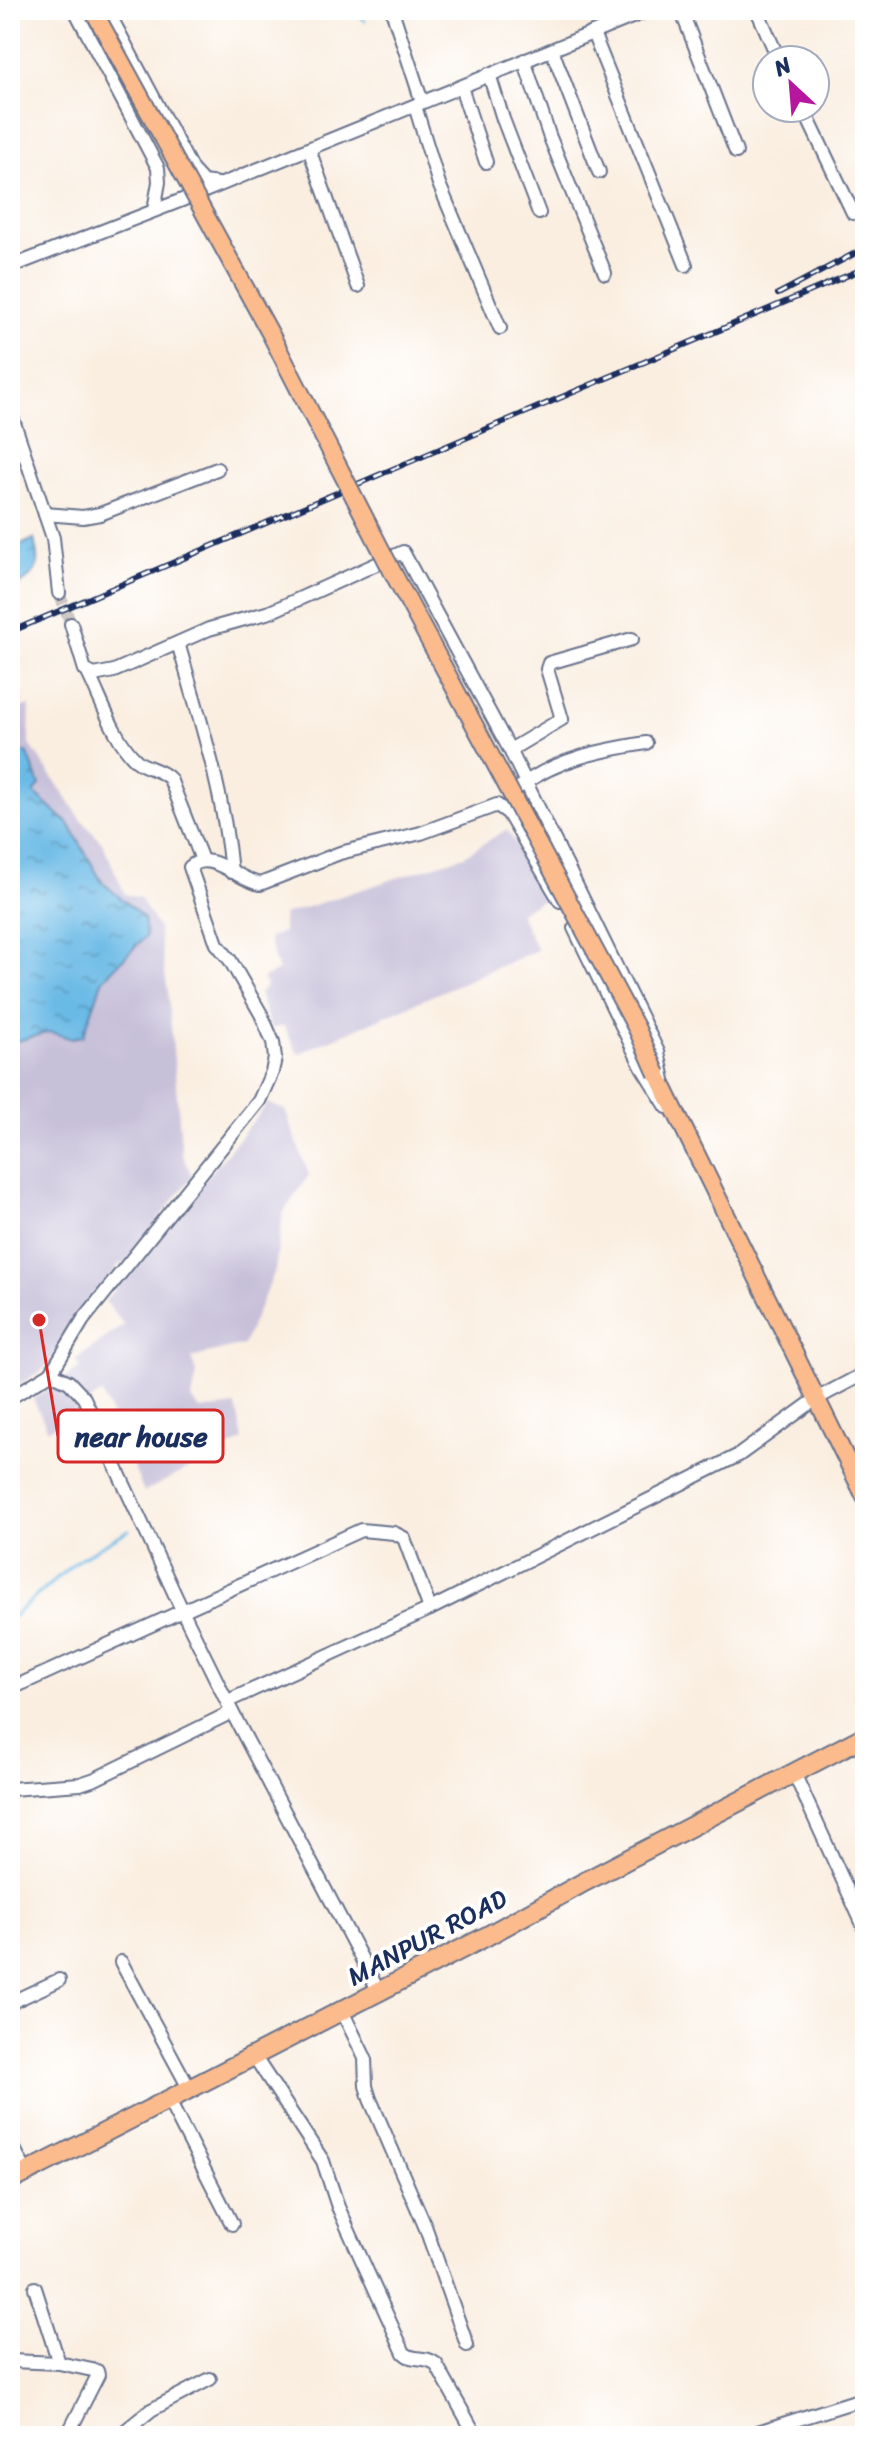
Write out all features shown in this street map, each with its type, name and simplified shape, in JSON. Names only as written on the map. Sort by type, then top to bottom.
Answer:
[{"type":"highway","name":"MANPUR ROAD","points":[[18,2176],[379,1992],[865,1736]]},
{"type":"main road","points":[[93,10],[195,195],[637,1029],[678,1120],[751,1259],[865,1497]]},
{"type":"street","points":[[75,10],[158,168],[154,210]]},
{"type":"street","points":[[107,10],[192,170],[203,182],[220,185]]},
{"type":"street","points":[[392,10],[439,184],[500,328]]},
{"type":"street","points":[[10,267],[649,10]]},
{"type":"street","points":[[681,10],[736,152]]},
{"type":"street","points":[[757,10],[772,44]]},
{"type":"street","points":[[593,33],[686,265]]},
{"type":"street","points":[[552,50],[599,172]]},
{"type":"street","points":[[524,60],[549,135],[605,273]]},
{"type":"street","points":[[489,74],[539,213]]},
{"type":"street","points":[[461,87],[486,162]]},
{"type":"street","points":[[811,124],[853,213]]},
{"type":"street","points":[[309,149],[358,286]]},
{"type":"street","points":[[10,411],[53,538],[59,593]]},
{"type":"street","points":[[45,514],[83,517],[100,514],[217,469]]},
{"type":"street","points":[[88,673],[94,675],[114,671],[216,627],[270,612],[403,552],[512,754],[658,1052],[661,1081]]},
{"type":"street","points":[[71,624],[81,664],[121,739],[143,765],[164,773],[170,779],[202,860]]},
{"type":"street","points":[[512,754],[513,748],[562,719],[547,669],[549,663],[632,639]]},
{"type":"street","points":[[178,643],[219,785],[231,872]]},
{"type":"street","points":[[10,1398],[51,1373],[83,1320],[259,1101],[272,1072],[275,1058],[273,1042],[261,1014],[217,944],[190,867],[202,860],[210,861],[255,884],[266,883],[340,853],[421,833],[497,805],[525,782],[581,757],[646,743]]},
{"type":"street","points":[[497,805],[508,813],[559,900],[602,981],[642,1067],[661,1100],[678,1120]]},
{"type":"street","points":[[51,1373],[69,1382],[84,1398],[230,1707],[379,1992]]},
{"type":"street","points":[[10,1789],[80,1784],[95,1779],[230,1707],[739,1455],[816,1399],[865,1373]]},
{"type":"street","points":[[10,1689],[361,1530],[394,1533],[404,1538],[430,1609]]},
{"type":"street","points":[[794,1773],[865,1929]]},
{"type":"street","points":[[121,1962],[190,2090]]},
{"type":"street","points":[[10,2003],[59,1980]]},
{"type":"street","points":[[342,2011],[365,2058],[370,2099],[425,2226],[467,2345]]},
{"type":"street","points":[[254,2056],[323,2161],[338,2207],[404,2353],[436,2364],[476,2436]]},
{"type":"street","points":[[169,2101],[232,2224]]},
{"type":"street","points":[[10,2141],[18,2176]]},
{"type":"street","points":[[35,2288],[59,2363]]},
{"type":"street","points":[[11,2358],[96,2370],[98,2373],[67,2436]]},
{"type":"street","points":[[119,2436],[151,2410],[210,2379]]},
{"type":"street","points":[[745,2436],[865,2398]]},
{"type":"shaded area","points":[[10,706],[30,706],[29,743],[81,819],[103,844],[125,894],[140,898],[158,928],[168,992],[182,1154],[192,1176],[123,1265],[120,1263],[44,1369],[10,1390]]},
{"type":"shaded area","points":[[507,829],[547,898],[519,912],[537,950],[298,1054],[284,1026],[271,1029],[259,993],[266,986],[263,978],[278,971],[268,938],[283,932],[283,915],[464,856]]},
{"type":"shaded area","points":[[268,1103],[285,1110],[309,1175],[283,1213],[275,1271],[243,1345],[191,1358],[197,1374],[192,1399],[200,1410],[236,1406],[243,1440],[144,1492],[102,1393],[48,1430],[33,1399],[80,1368],[75,1360],[124,1325],[105,1301]]},
{"type":"water","points":[[34,539],[35,571],[10,591],[10,550]]},
{"type":"water","points":[[10,752],[27,752],[40,785],[34,793],[69,824],[102,882],[144,918],[146,936],[103,979],[83,1036],[70,1038],[50,1032],[10,1043]]},
{"type":"waterway","points":[[355,10],[365,21]]},
{"type":"waterway","points":[[10,1619],[79,1559],[129,1530]]},
{"type":"tunnel","points":[[59,593],[71,624]]},
{"type":"railway","points":[[778,294],[865,248]]},
{"type":"railway","points":[[10,632],[865,268]]},
{"type":"place","name":"near house","points":[[39,1320]]}]
